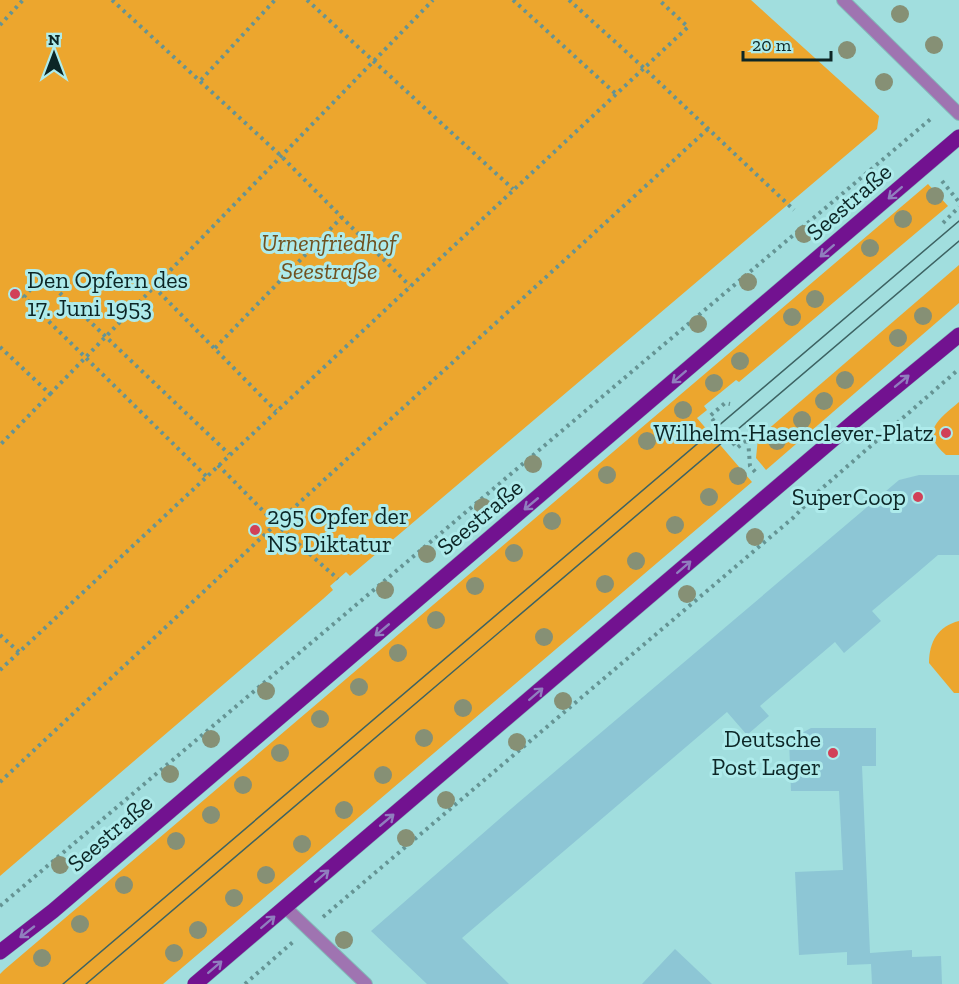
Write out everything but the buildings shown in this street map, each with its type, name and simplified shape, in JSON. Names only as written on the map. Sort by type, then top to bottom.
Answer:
[{"type":"main road","name":"Seestraße","points":[[0,952],[53,911],[959,137]]},
{"type":"main road","points":[[195,984],[959,334]]},
{"type":"street","points":[[843,0],[959,114]]},
{"type":"street","points":[[285,907],[366,984]]},
{"type":"path","points":[[0,25],[23,0]]},
{"type":"path","points":[[112,0],[280,155],[410,286]]},
{"type":"path","points":[[201,80],[275,0]]},
{"type":"path","points":[[307,0],[513,189]]},
{"type":"path","points":[[0,445],[433,0]]},
{"type":"path","points":[[513,0],[616,94]]},
{"type":"path","points":[[569,0],[709,128],[794,210]]},
{"type":"path","points":[[0,670],[688,27],[659,0]]},
{"type":"path","points":[[0,906],[949,104]]},
{"type":"path","points":[[0,782],[276,524],[709,128]]},
{"type":"path","points":[[937,176],[959,202]]},
{"type":"path","points":[[943,223],[959,207]]},
{"type":"path","points":[[215,348],[342,217]]},
{"type":"path","points":[[206,476],[24,297],[42,276],[229,454]]},
{"type":"path","points":[[154,286],[276,411]]},
{"type":"path","points":[[0,347],[50,394]]},
{"type":"path","points":[[245,984],[785,524],[819,491],[959,369]]},
{"type":"path","points":[[714,421],[710,416],[725,403],[730,404]]},
{"type":"path","points":[[733,443],[737,448],[754,431]]},
{"type":"path","points":[[747,439],[750,466],[758,475]]},
{"type":"path","points":[[218,465],[276,524],[338,579]]},
{"type":"path","points":[[0,634],[19,652]]},
{"type":"green space","name":"Urnenfriedhof Seestraße","points":[[0,0],[751,0],[879,116],[877,129],[350,576],[346,572],[330,586],[333,590],[323,599],[0,876]]},
{"type":"green space","points":[[928,184],[948,206],[739,382],[736,380],[704,406],[707,410],[697,418],[752,482],[163,984],[0,984],[0,974],[4,970]]},
{"type":"green space","points":[[959,265],[959,303],[766,470],[756,458],[758,438]]},
{"type":"green space","name":"Wilhelm-Hasenclever-Platz","points":[[959,402],[959,455],[946,455],[938,447],[933,433],[939,420]]},
{"type":"green space","points":[[959,621],[959,693],[954,693],[929,663],[929,655],[940,631]]},
{"type":"tram line","points":[[63,984],[959,221]]},
{"type":"tram line","points":[[86,984],[959,241]]},
{"type":"place","name":"Den Opfern des 17. Juni 1953","points":[[15,294]]},
{"type":"place","name":"Wilhelm-Hasenclever-Platz","points":[[946,433]]},
{"type":"place","name":"SuperCoop","points":[[918,497]]},
{"type":"place","name":"295 Opfer der NS Diktatur","points":[[255,530]]},
{"type":"place","name":"Deutsche Post Lager","points":[[833,753]]}]
